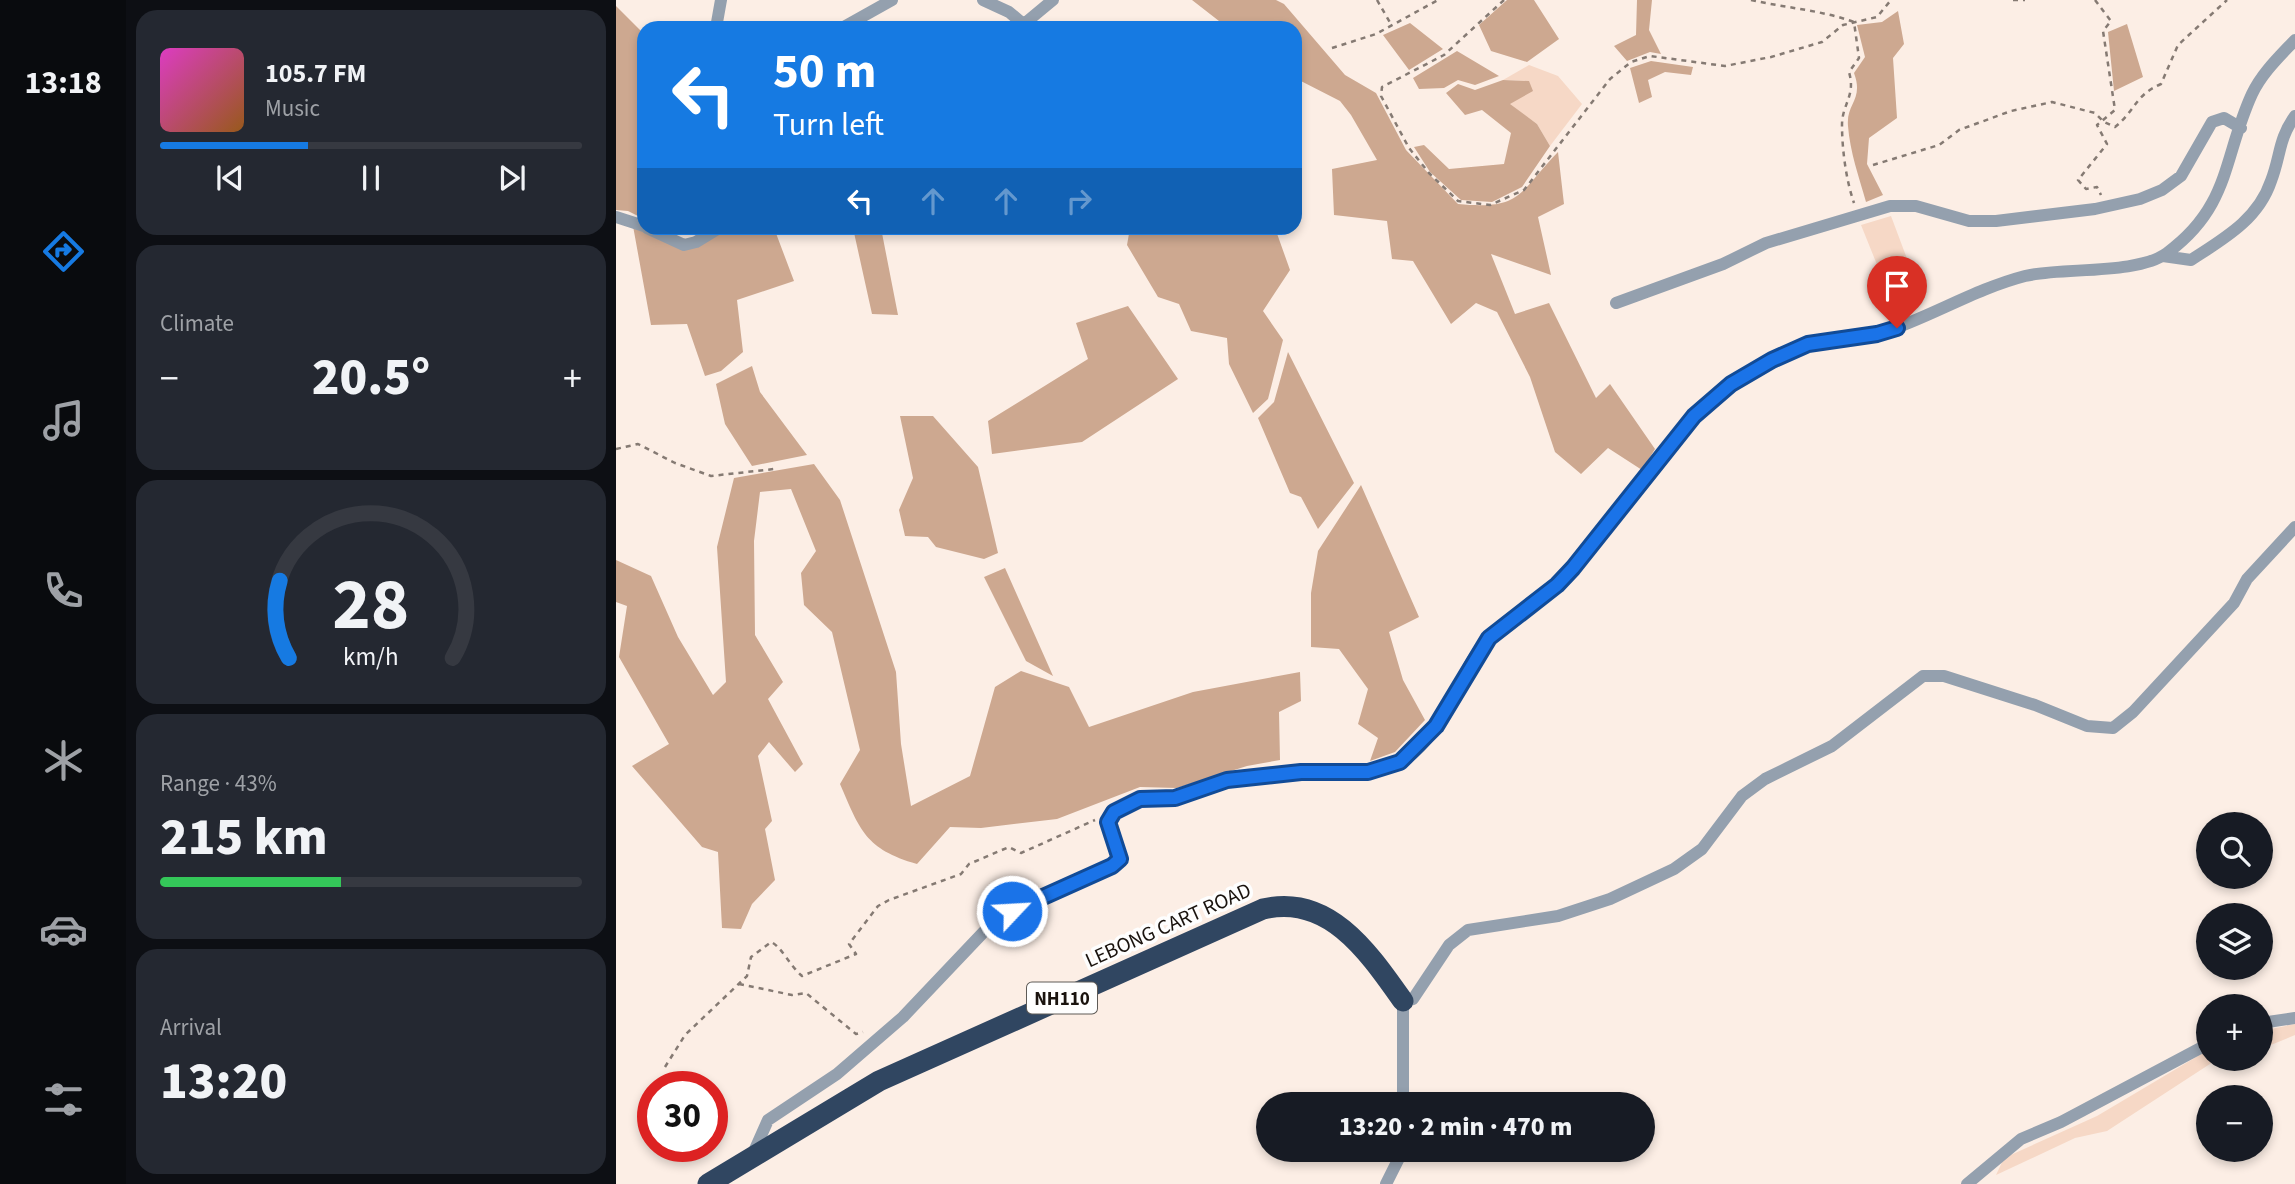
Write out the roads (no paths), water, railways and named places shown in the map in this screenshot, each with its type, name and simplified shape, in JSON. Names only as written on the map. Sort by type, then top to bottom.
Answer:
[{"type":"highway","name":"LEBONG CART ROAD","points":[[708,1184],[879,1081],[1273,906],[1284,904],[1312,909],[1339,927],[1378,966],[1403,1002]]},
{"type":"street","points":[[717,21],[720,0]]},
{"type":"street","points":[[854,21],[892,0]]},
{"type":"street","points":[[983,0],[1009,12],[1020,21]]},
{"type":"street","points":[[1031,21],[1053,0]]},
{"type":"street","points":[[752,1156],[768,1119],[837,1074],[896,1023],[996,919],[1112,866],[1120,859],[1108,822],[1114,812],[1140,799],[1175,798],[1227,780],[1301,772],[1368,772],[1400,762],[1436,726],[1489,638],[1557,585],[1694,416],[1731,384],[1772,360],[1808,344],[1877,334],[1936,314],[1985,288],[2028,275],[2145,264],[2163,256],[2183,240],[2206,214],[2230,167],[2252,94],[2268,68],[2295,40]]},
{"type":"street","points":[[2163,256],[2191,260],[2249,220],[2266,194],[2282,134],[2295,116]]},
{"type":"street","points":[[1616,303],[1723,264],[1766,243],[1890,206],[1916,206],[1969,220],[1996,221],[2109,206],[2140,199],[2182,176],[2212,122],[2224,118],[2241,128]]},
{"type":"street","points":[[616,217],[637,224]]},
{"type":"street","points":[[662,235],[684,245],[708,235]]},
{"type":"street","points":[[1403,1092],[1403,1002],[1413,999],[1449,945],[1468,930],[1558,916],[1610,899],[1674,869],[1702,849],[1742,796],[1765,779],[1832,746],[1923,676],[1944,676],[2035,705],[2087,726],[2113,728],[2133,712],[2234,603],[2247,579],[2295,527]]},
{"type":"street","points":[[2273,1021],[2295,1018]]},
{"type":"street","points":[[1967,1184],[2021,1139],[2061,1122],[2196,1050]]},
{"type":"street","points":[[1386,1184],[1397,1162]]}]
